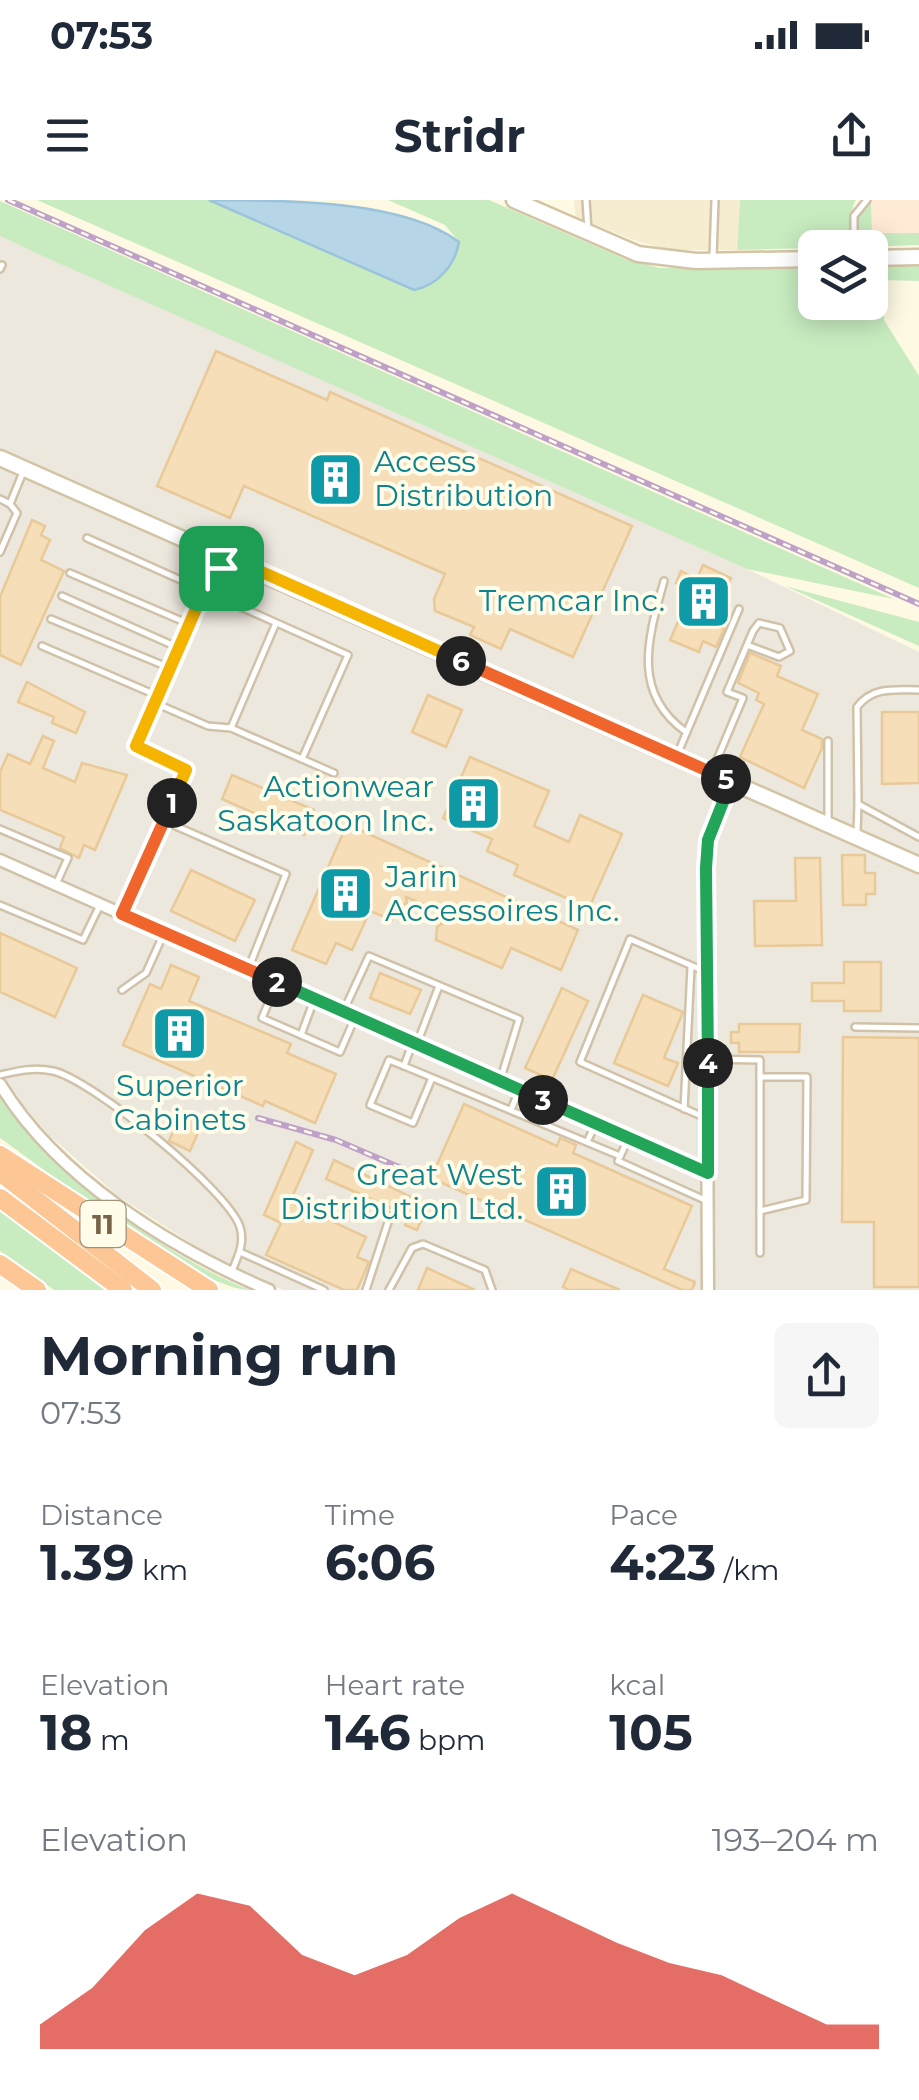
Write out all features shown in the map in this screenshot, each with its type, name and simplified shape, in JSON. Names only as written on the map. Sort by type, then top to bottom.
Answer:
[{"type":"highway","name":"11","points":[[0,1155],[209,1290]]},
{"type":"highway","name":"11","points":[[0,1172],[152,1290]]},
{"type":"highway","name":"11","points":[[0,1198],[122,1290]]},
{"type":"highway","points":[[0,1264],[37,1290]]},
{"type":"street","points":[[514,200],[638,254],[712,260],[798,259]]},
{"type":"street","points":[[888,258],[919,257]]},
{"type":"street","points":[[0,458],[919,865]]},
{"type":"street","points":[[708,1290],[708,840],[731,782]]},
{"type":"street","points":[[0,860],[708,1173]]},
{"type":"street","points":[[0,1084],[14,1107],[58,1156],[119,1205],[230,1274],[270,1290]]},
{"type":"lane","points":[[586,200],[588,234]]},
{"type":"lane","points":[[712,260],[715,200]]},
{"type":"lane","points":[[854,230],[854,216],[867,200]]},
{"type":"lane","points":[[10,504],[24,469]]},
{"type":"lane","points":[[0,499],[18,513],[0,552]]},
{"type":"lane","points":[[87,538],[348,655],[302,759]]},
{"type":"lane","points":[[122,914],[186,770],[136,746],[199,602],[212,593],[226,556]]},
{"type":"lane","points":[[70,574],[189,624]]},
{"type":"lane","points":[[664,581],[652,624],[648,670],[654,701],[686,732]]},
{"type":"lane","points":[[62,596],[179,648]]},
{"type":"lane","points":[[676,758],[739,609]]},
{"type":"lane","points":[[51,619],[170,668]]},
{"type":"lane","points":[[712,772],[743,698],[726,692],[747,645],[758,623],[768,622],[780,628],[790,650],[779,656],[747,645]]},
{"type":"lane","points":[[231,728],[276,623]]},
{"type":"lane","points":[[42,646],[158,696]]},
{"type":"lane","points":[[857,837],[857,707],[866,696],[882,690],[919,690]]},
{"type":"lane","points":[[154,704],[208,726],[231,728],[334,773]]},
{"type":"lane","points":[[827,824],[828,741]]},
{"type":"lane","points":[[858,804],[919,838]]},
{"type":"lane","points":[[164,821],[286,874],[248,970]]},
{"type":"lane","points":[[0,828],[68,858],[56,885]]},
{"type":"lane","points":[[0,905],[83,940],[100,905]]},
{"type":"lane","points":[[122,990],[146,972],[164,933]]},
{"type":"lane","points":[[707,972],[630,939],[580,1062],[708,1119]]},
{"type":"lane","points":[[343,1012],[369,956],[519,1019],[500,1081]]},
{"type":"lane","points":[[684,1109],[691,965]]},
{"type":"lane","points":[[277,982],[262,1018],[340,1052],[355,1017]]},
{"type":"lane","points":[[404,1066],[440,986]]},
{"type":"lane","points":[[301,1035],[314,999]]},
{"type":"lane","points":[[854,1028],[919,1028]]},
{"type":"lane","points":[[708,1059],[760,1060],[760,1252]]},
{"type":"lane","points":[[432,1078],[413,1123],[370,1105],[390,1060],[620,1156]]},
{"type":"lane","points":[[0,1075],[29,1069],[56,1072],[98,1091],[223,1198],[240,1227],[240,1252],[230,1274]]},
{"type":"lane","points":[[760,1078],[807,1078],[806,1200],[760,1211]]},
{"type":"lane","points":[[511,1110],[519,1090]]},
{"type":"lane","points":[[586,1142],[596,1124]]},
{"type":"lane","points":[[629,1138],[618,1161],[708,1201]]},
{"type":"lane","points":[[366,1290],[390,1216]]},
{"type":"lane","points":[[389,1290],[412,1248],[423,1244],[485,1270],[492,1290]]},
{"type":"lane","points":[[240,1252],[324,1290]]},
{"type":"shaded area","points":[[574,200],[740,200],[737,250],[668,250],[631,239],[576,217]]},
{"type":"shaded area","points":[[871,200],[919,200],[919,233],[872,230]]},
{"type":"shaded area","points":[[0,236],[745,568],[919,652],[919,1290],[283,1290],[228,1267],[118,1196],[50,1136],[22,1104],[0,1070]]},
{"type":"green space","points":[[37,200],[209,200],[414,290],[431,284],[444,273],[459,242],[445,225],[388,200],[489,200],[625,259],[660,268],[798,267],[798,320],[884,320],[919,376],[919,588]]},
{"type":"green space","points":[[740,200],[856,200],[851,230],[798,230],[798,248],[737,250]]},
{"type":"green space","points":[[0,201],[894,599],[747,569],[47,258],[0,236]]},
{"type":"green space","points":[[871,203],[872,230],[858,230],[856,218]]},
{"type":"green space","points":[[888,233],[919,233],[919,245],[888,246]]},
{"type":"green space","points":[[919,265],[919,281],[888,280],[888,266]]},
{"type":"green space","points":[[785,586],[919,622],[919,646]]},
{"type":"green space","points":[[0,1096],[48,1154],[111,1209],[182,1256],[249,1290],[226,1285],[162,1251],[0,1138]]},
{"type":"green space","points":[[0,1211],[105,1290],[54,1290],[0,1251]]},
{"type":"water","points":[[209,200],[307,202],[376,210],[436,228],[459,242],[444,273],[431,284],[414,290]]},
{"type":"building","name":"Access Distribution","points":[[216,351],[327,400],[330,392],[632,526],[573,657],[510,629],[501,649],[470,635],[474,627],[435,611],[434,599],[445,574],[244,486],[230,518],[157,486]]},
{"type":"building","points":[[32,520],[45,526],[41,535],[50,540],[41,560],[64,571],[21,665],[0,655],[0,597]]},
{"type":"building","name":"Tremcar Inc.","points":[[703,565],[731,578],[711,624],[724,629],[716,647],[703,641],[699,652],[670,640],[692,590],[676,583],[681,571],[697,579]]},
{"type":"building","points":[[750,653],[781,666],[777,676],[818,694],[802,730],[822,739],[822,748],[804,788],[740,757],[764,704],[756,700],[759,693],[738,683]]},
{"type":"building","points":[[27,682],[85,712],[76,733],[52,723],[54,717],[18,702]]},
{"type":"building","points":[[428,695],[462,710],[446,747],[412,732]]},
{"type":"building","points":[[882,712],[919,712],[919,783],[882,784]]},
{"type":"building","points":[[43,736],[54,741],[43,768],[75,782],[82,763],[127,775],[95,850],[84,845],[79,858],[60,848],[64,837],[0,810],[0,772],[8,754],[30,764]]},
{"type":"building","points":[[470,757],[549,791],[534,826],[569,842],[580,815],[622,834],[589,908],[514,875],[518,865],[487,851],[492,839],[443,818]]},
{"type":"building","points":[[232,775],[314,810],[304,835],[222,799]]},
{"type":"building","points":[[347,824],[578,930],[561,970],[511,948],[502,968],[436,940],[437,927],[442,924],[434,909],[406,897],[407,904],[400,904],[392,920],[370,911],[352,950],[336,943],[326,964],[292,950]]},
{"type":"building","points":[[842,855],[865,855],[865,873],[875,873],[875,894],[866,894],[866,905],[843,905]]},
{"type":"building","points":[[795,858],[820,858],[822,945],[755,946],[754,901],[796,901]]},
{"type":"building","points":[[191,870],[255,900],[235,941],[171,911]]},
{"type":"building","points":[[0,933],[77,968],[55,1017],[0,992]]},
{"type":"building","points":[[844,962],[881,962],[881,1011],[844,1011],[844,1001],[812,1001],[812,983],[844,983]]},
{"type":"building","points":[[171,965],[199,977],[189,1001],[291,1044],[287,1053],[336,1074],[315,1123],[265,1101],[263,1106],[123,1045],[150,984],[161,989]]},
{"type":"building","points":[[380,973],[421,990],[410,1014],[370,998]]},
{"type":"building","points":[[562,988],[588,1001],[552,1080],[525,1068]]},
{"type":"building","points":[[643,995],[683,1012],[664,1058],[678,1063],[668,1086],[614,1063]]},
{"type":"building","points":[[739,1024],[800,1024],[799,1052],[739,1052],[739,1043],[731,1043],[731,1032],[739,1032]]},
{"type":"building","points":[[843,1037],[919,1038],[919,1287],[874,1287],[874,1222],[842,1222]]},
{"type":"building","name":"Great West Distribution Ltd.","points":[[464,1104],[557,1146],[560,1138],[576,1145],[573,1153],[692,1206],[664,1269],[695,1282],[692,1290],[682,1290],[431,1178]]},
{"type":"building","points":[[182,1111],[203,1121],[190,1151],[169,1141]]},
{"type":"building","points":[[296,1142],[313,1150],[290,1202],[366,1237],[357,1257],[369,1262],[357,1290],[344,1290],[266,1255],[281,1223],[264,1215]]},
{"type":"building","points":[[334,1160],[428,1205],[417,1230],[405,1225],[409,1216],[326,1179]]},
{"type":"building","points":[[427,1268],[475,1290],[418,1290]]},
{"type":"building","points":[[571,1269],[620,1290],[569,1290],[563,1287]]},
{"type":"railway","points":[[8,200],[919,604]]},
{"type":"railway","points":[[258,1118],[336,1140],[436,1183]]},
{"type":"place","name":"Access Distribution","points":[[335,479]]},
{"type":"place","name":"Tremcar Inc.","points":[[704,601]]},
{"type":"place","name":"Actionwear Saskatoon Inc.","points":[[473,804]]},
{"type":"place","name":"Jarin Accessoires Inc.","points":[[346,894]]},
{"type":"place","name":"Superior Cabinets","points":[[180,1033]]},
{"type":"place","name":"Great West Distribution Ltd.","points":[[562,1192]]},
{"type":"route","points":[[226,556],[731,782],[708,840],[706,868],[708,1173],[122,914],[186,770],[136,746],[199,602],[212,593],[221,568],[226,556]]}]
